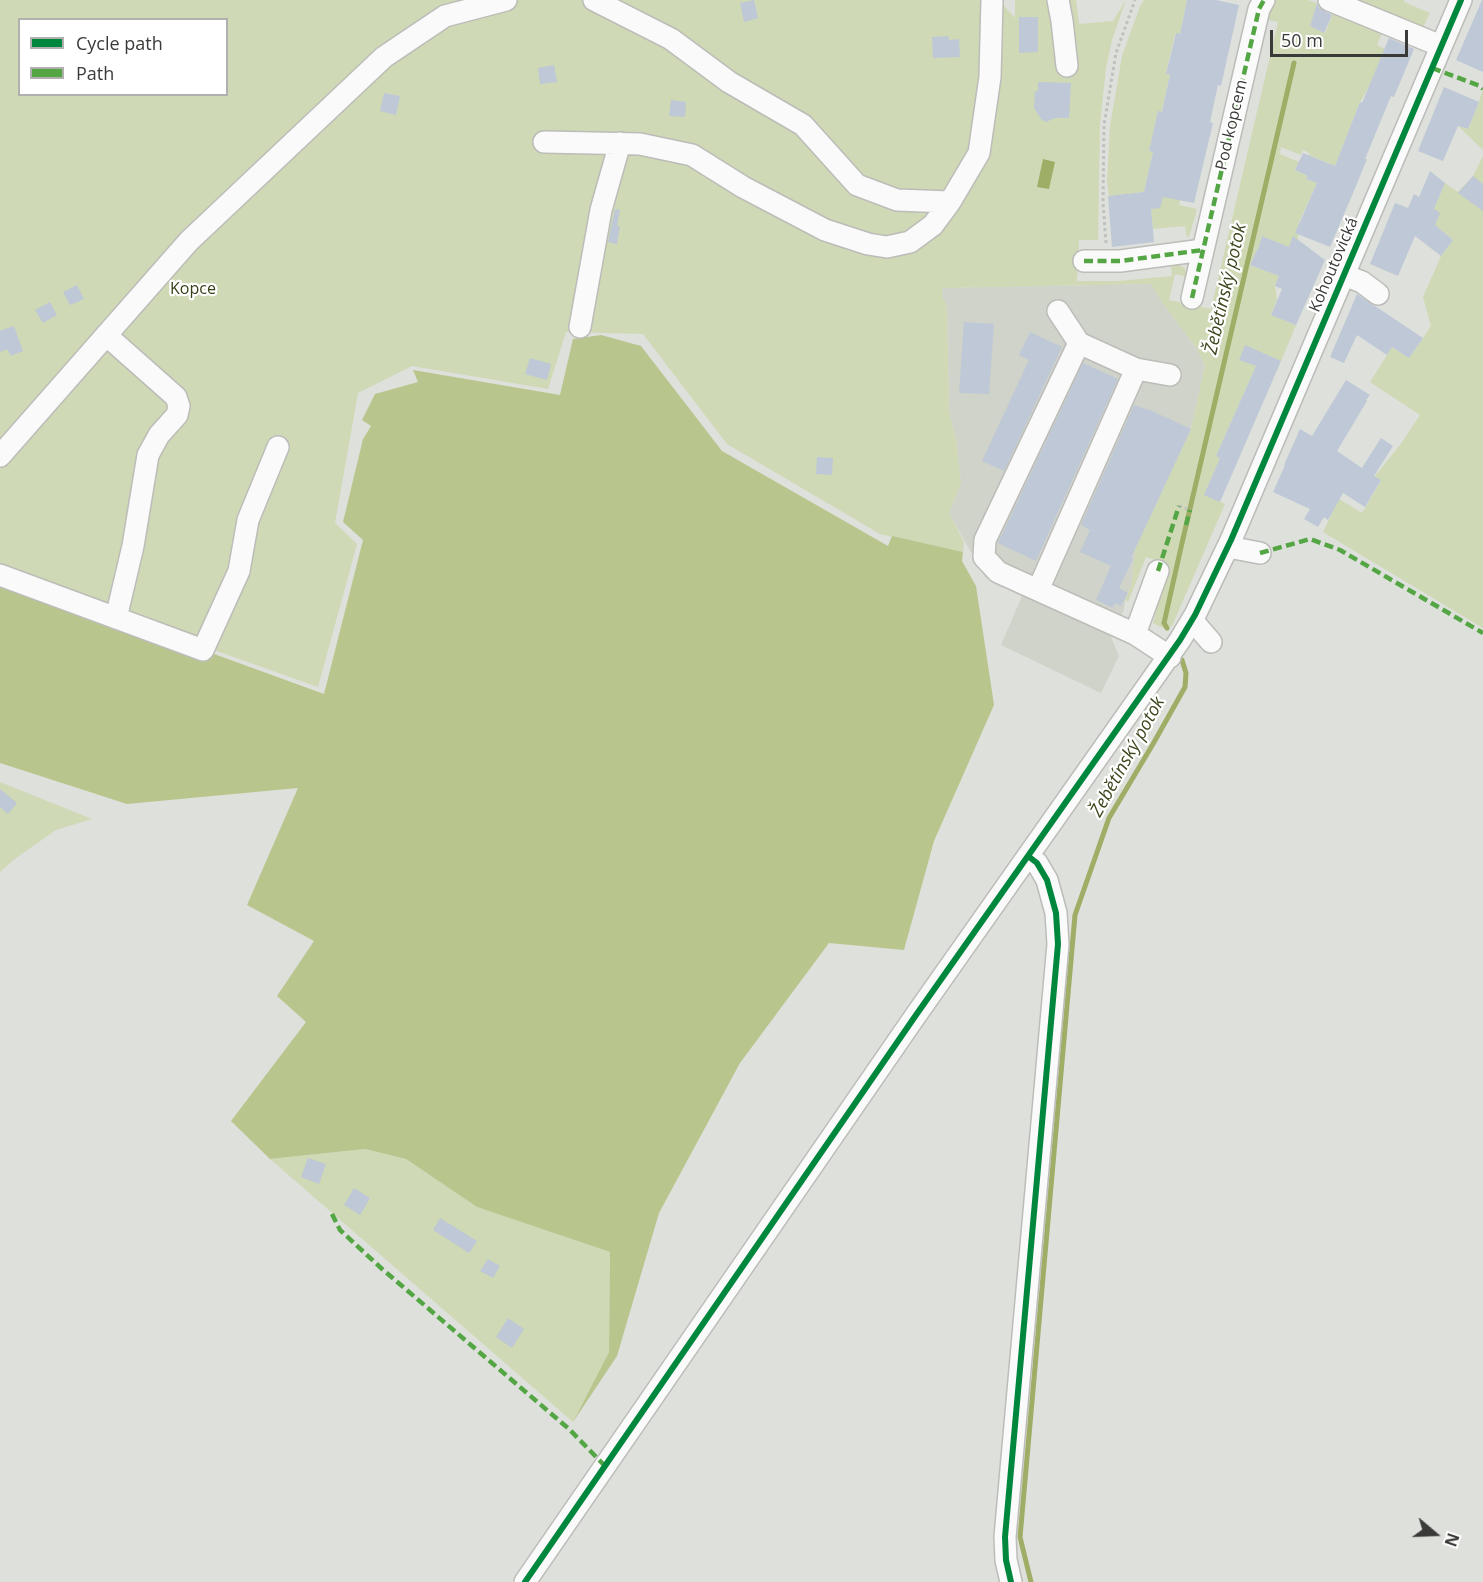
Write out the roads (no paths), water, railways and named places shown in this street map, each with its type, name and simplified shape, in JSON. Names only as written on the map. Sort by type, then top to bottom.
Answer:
[{"type":"street","points":[[0,456],[189,241],[384,57],[445,16],[506,0]]},
{"type":"street","points":[[594,0],[671,39],[729,82],[803,125],[857,185],[897,200],[950,202]]},
{"type":"street","points":[[544,142],[640,144],[692,155],[742,187],[825,230],[868,244],[887,247],[910,242],[933,225],[950,202],[979,153],[990,77],[992,0]]},
{"type":"street","points":[[1058,0],[1067,66]]},
{"type":"street","name":"Pod kopcem","points":[[1192,298],[1259,9],[1264,0]]},
{"type":"street","points":[[1329,0],[1441,46]]},
{"type":"street","name":"Kohoutovická","points":[[525,1582],[1028,856],[1174,651],[1192,620],[1229,544],[1461,0]]},
{"type":"street","points":[[580,327],[601,210],[620,143]]},
{"type":"street","points":[[1084,261],[1120,261],[1203,250]]},
{"type":"street","points":[[1344,275],[1362,282],[1378,294]]},
{"type":"street","points":[[1058,311],[1079,343],[1136,369],[1170,375]]},
{"type":"street","points":[[106,335],[176,397],[180,406],[177,415],[159,435],[148,455],[133,546],[116,618]]},
{"type":"street","points":[[1079,343],[985,540],[984,557],[998,572],[1174,651]]},
{"type":"street","points":[[1038,590],[1136,369]]},
{"type":"street","points":[[0,575],[203,650],[239,571],[248,520],[278,447]]},
{"type":"street","points":[[1229,544],[1260,553]]},
{"type":"street","points":[[1135,634],[1158,571]]},
{"type":"street","points":[[1192,620],[1211,642]]},
{"type":"street","points":[[1011,1582],[1006,1560],[1005,1537],[1058,944],[1056,913],[1047,880],[1037,863],[1028,856]]},
{"type":"waterway","name":"Žebětínský potok","points":[[1167,628],[1164,623],[1294,63]]},
{"type":"waterway","name":"Žebětínský potok","points":[[1031,1582],[1020,1537],[1075,915],[1109,818],[1185,687],[1186,673],[1182,660]]},
{"type":"park label","name":"Kopce","points":[[193,289]]}]
